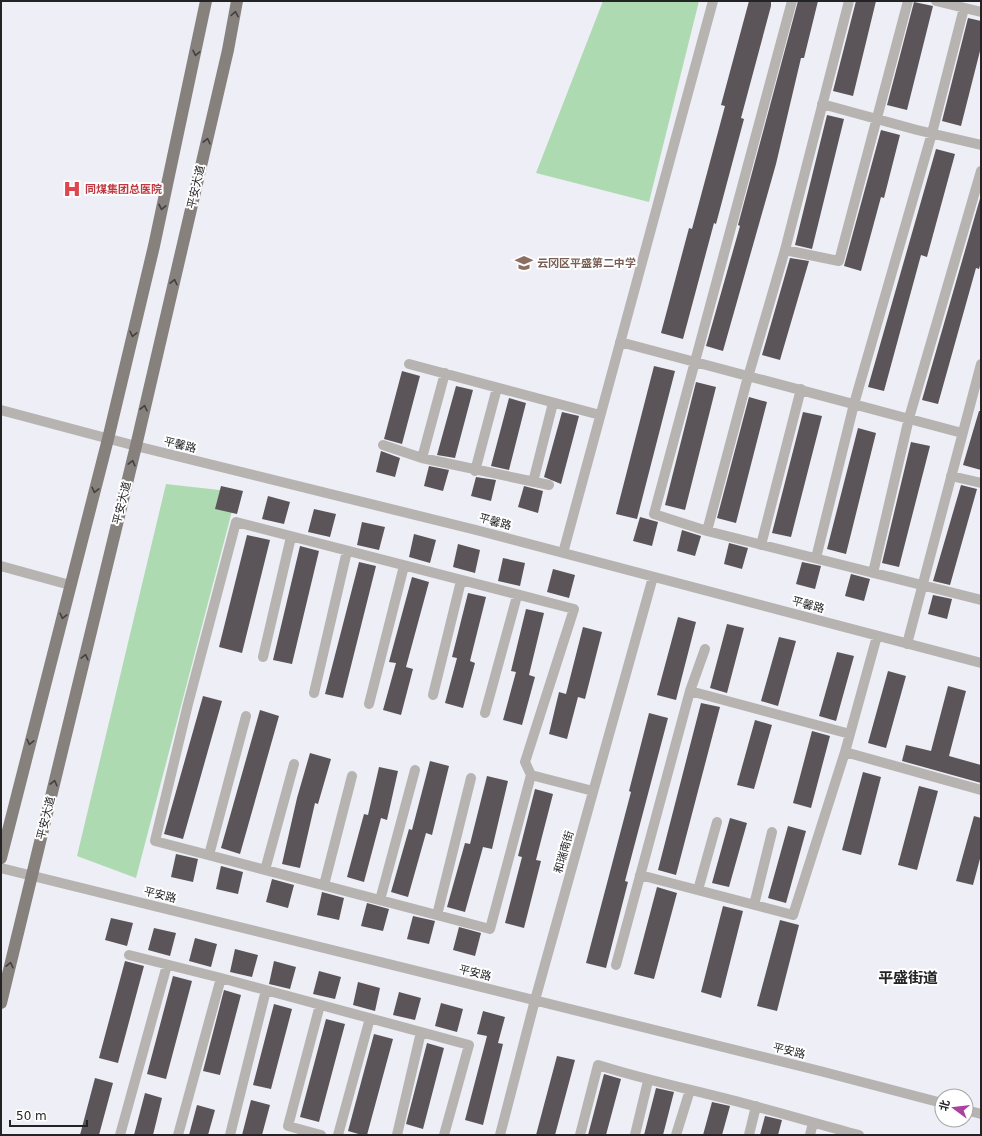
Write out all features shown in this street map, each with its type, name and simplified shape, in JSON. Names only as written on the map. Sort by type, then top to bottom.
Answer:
[{"type":"main road","points":[[1,858],[108,439],[154,246],[206,1]]},
{"type":"main road","name":"平安大道","points":[[1,1003],[136,446],[228,50],[237,1]]},
{"type":"street","points":[[563,553],[713,1]]},
{"type":"street","points":[[792,1],[654,514],[707,531],[761,545],[923,586],[980,597]]},
{"type":"street","points":[[707,531],[749,375],[785,250],[850,1]]},
{"type":"street","points":[[785,250],[839,261],[908,1]]},
{"type":"street","points":[[936,1],[981,12]]},
{"type":"street","points":[[816,558],[854,404],[932,133],[964,8]]},
{"type":"street","points":[[822,104],[981,145]]},
{"type":"street","points":[[872,573],[909,418],[981,171]]},
{"type":"street","points":[[620,342],[749,375],[962,433]]},
{"type":"street","points":[[409,364],[600,416]]},
{"type":"street","points":[[907,644],[981,364]]},
{"type":"street","points":[[422,458],[445,373]]},
{"type":"street","points":[[475,471],[497,388]]},
{"type":"street","points":[[761,545],[801,390]]},
{"type":"street","points":[[532,482],[553,403]]},
{"type":"street","name":"平馨路","points":[[1,410],[108,439],[563,553],[981,663]]},
{"type":"street","points":[[383,445],[422,458],[475,471],[549,485]]},
{"type":"street","points":[[951,476],[981,483]]},
{"type":"street","points":[[236,522],[347,552],[574,609],[525,762],[531,775],[490,929],[155,841],[188,704],[236,522]]},
{"type":"street","points":[[263,657],[291,537]]},
{"type":"street","points":[[314,693],[347,552]]},
{"type":"street","points":[[1,566],[70,585]]},
{"type":"street","points":[[369,704],[404,566]]},
{"type":"street","name":"和瑞南街","points":[[500,1135],[535,1000],[653,577]]},
{"type":"street","points":[[433,695],[461,581]]},
{"type":"street","points":[[485,713],[518,596]]},
{"type":"street","points":[[640,875],[793,916],[845,752],[877,636]]},
{"type":"street","points":[[616,965],[690,691],[705,649]]},
{"type":"street","points":[[690,691],[850,734]]},
{"type":"street","points":[[209,855],[246,716]]},
{"type":"street","points":[[845,752],[981,790]]},
{"type":"street","points":[[265,870],[294,764]]},
{"type":"street","points":[[380,900],[415,770]]},
{"type":"street","points":[[531,775],[594,791]]},
{"type":"street","points":[[324,885],[352,776]]},
{"type":"street","points":[[437,915],[471,778]]},
{"type":"street","points":[[698,890],[717,822]]},
{"type":"street","points":[[754,905],[772,832]]},
{"type":"street","name":"平安路","points":[[1,868],[813,1069],[934,1101]]},
{"type":"street","points":[[128,955],[221,978],[469,1045],[444,1135]]},
{"type":"street","points":[[120,1135],[166,965]]},
{"type":"street","points":[[178,1135],[221,978]]},
{"type":"street","points":[[230,1135],[266,990]]},
{"type":"street","points":[[320,1005],[288,1126],[321,1135]]},
{"type":"street","points":[[338,1135],[370,1018]]},
{"type":"street","points":[[397,1135],[421,1032]]},
{"type":"street","points":[[580,1135],[598,1066],[648,1081],[756,1106],[812,1123],[860,1135]]},
{"type":"street","points":[[635,1135],[648,1081]]},
{"type":"street","points":[[676,1135],[690,1090]]},
{"type":"street","points":[[749,1135],[756,1106]]},
{"type":"street","points":[[810,1135],[812,1123]]},
{"type":"green space","points":[[603,1],[699,1],[649,202],[536,173]]},
{"type":"green space","points":[[166,484],[237,492],[136,878],[77,856]]},
{"type":"building","points":[[749,1],[771,1],[771,6],[741,118],[744,119],[683,339],[661,333],[689,228],[692,229],[725,106],[721,105]]},
{"type":"building","points":[[798,1],[818,1],[804,58],[801,58],[776,164],[723,351],[706,346],[740,226],[738,225]]},
{"type":"building","points":[[856,1],[876,1],[853,96],[833,91]]},
{"type":"building","points":[[914,2],[933,6],[907,110],[887,105]]},
{"type":"building","points":[[968,18],[981,21],[981,47],[961,126],[942,121]]},
{"type":"building","points":[[827,115],[844,119],[812,249],[795,245]]},
{"type":"building","points":[[881,130],[900,135],[884,198],[881,197],[861,271],[844,266]]},
{"type":"building","points":[[936,149],[955,154],[927,257],[921,255],[884,391],[868,387]]},
{"type":"building","points":[[981,195],[981,262],[979,269],[976,268],[938,404],[922,400]]},
{"type":"building","points":[[790,258],[809,261],[780,360],[762,355]]},
{"type":"building","points":[[654,366],[675,371],[637,519],[616,514]]},
{"type":"building","points":[[402,371],[420,376],[402,444],[384,439]]},
{"type":"building","points":[[696,382],[716,387],[685,510],[665,505]]},
{"type":"building","points":[[456,386],[473,390],[455,458],[437,455]]},
{"type":"building","points":[[749,397],[767,402],[736,523],[717,518]]},
{"type":"building","points":[[509,398],[526,403],[509,470],[491,466]]},
{"type":"building","points":[[979,411],[981,411],[981,470],[963,465]]},
{"type":"building","points":[[562,412],[579,416],[561,484],[544,477]]},
{"type":"building","points":[[803,412],[822,416],[791,537],[772,533]]},
{"type":"building","points":[[858,428],[876,433],[846,554],[827,549]]},
{"type":"building","points":[[911,442],[930,446],[899,567],[882,563]]},
{"type":"building","points":[[381,451],[400,458],[395,477],[376,472]]},
{"type":"building","points":[[429,466],[449,470],[443,491],[424,486]]},
{"type":"building","points":[[476,477],[496,480],[491,501],[471,496]]},
{"type":"building","points":[[961,485],[977,489],[950,585],[933,581]]},
{"type":"building","points":[[221,486],[243,491],[237,514],[215,509]]},
{"type":"building","points":[[524,486],[543,491],[538,513],[518,507]]},
{"type":"building","points":[[268,496],[290,502],[284,524],[262,519]]},
{"type":"building","points":[[314,509],[336,514],[330,537],[308,532]]},
{"type":"building","points":[[640,517],[658,522],[652,546],[633,541]]},
{"type":"building","points":[[362,522],[385,527],[379,550],[357,545]]},
{"type":"building","points":[[682,530],[701,536],[695,556],[677,551]]},
{"type":"building","points":[[414,534],[436,540],[430,563],[409,557]]},
{"type":"building","points":[[247,535],[270,540],[242,653],[219,647]]},
{"type":"building","points":[[729,543],[748,548],[742,569],[724,564]]},
{"type":"building","points":[[458,544],[480,550],[475,573],[453,567]]},
{"type":"building","points":[[300,546],[319,551],[292,664],[273,660]]},
{"type":"building","points":[[503,558],[525,563],[520,586],[498,581]]},
{"type":"building","points":[[359,562],[376,566],[343,698],[325,694]]},
{"type":"building","points":[[802,562],[821,566],[815,589],[796,584]]},
{"type":"building","points":[[553,569],[575,575],[569,598],[547,592]]},
{"type":"building","points":[[851,574],[870,579],[864,601],[845,596]]},
{"type":"building","points":[[412,577],[429,582],[406,667],[413,669],[401,715],[383,710],[396,663],[389,662]]},
{"type":"building","points":[[468,593],[486,597],[470,661],[475,663],[463,708],[445,703],[457,658],[452,657]]},
{"type":"building","points":[[933,595],[952,599],[947,619],[928,614]]},
{"type":"building","points":[[526,609],[544,613],[529,675],[535,677],[522,725],[503,720],[516,672],[511,671]]},
{"type":"building","points":[[678,617],[696,622],[676,700],[657,695]]},
{"type":"building","points":[[727,624],[744,628],[727,693],[710,688]]},
{"type":"building","points":[[583,627],[602,632],[585,699],[578,697],[567,739],[549,734],[559,692],[566,694]]},
{"type":"building","points":[[779,637],[796,641],[778,706],[761,701]]},
{"type":"building","points":[[837,652],[854,656],[836,721],[819,716]]},
{"type":"building","points":[[888,671],[906,676],[886,748],[868,743]]},
{"type":"building","points":[[948,686],[966,691],[949,756],[981,765],[981,783],[902,761],[906,745],[931,751]]},
{"type":"building","points":[[203,696],[222,701],[183,839],[164,834]]},
{"type":"building","points":[[701,703],[720,707],[676,875],[658,870]]},
{"type":"building","points":[[260,710],[279,716],[240,854],[221,848]]},
{"type":"building","points":[[649,713],[668,718],[625,881],[628,882],[606,968],[586,963],[631,792],[629,791]]},
{"type":"building","points":[[755,720],[772,725],[754,789],[737,785]]},
{"type":"building","points":[[812,731],[830,736],[811,808],[793,803]]},
{"type":"building","points":[[310,753],[331,759],[318,804],[315,803],[300,868],[282,864],[297,798]]},
{"type":"building","points":[[430,761],[449,766],[432,835],[426,833],[408,897],[391,892],[409,829],[412,830]]},
{"type":"building","points":[[379,767],[398,771],[387,820],[381,818],[364,882],[347,877],[364,814],[368,815]]},
{"type":"building","points":[[863,772],[881,777],[861,855],[842,850]]},
{"type":"building","points":[[487,776],[508,781],[492,849],[483,847],[465,912],[447,907],[465,843],[470,844]]},
{"type":"building","points":[[919,786],[938,791],[917,870],[898,865]]},
{"type":"building","points":[[535,789],[553,794],[536,860],[541,861],[524,928],[505,923],[522,857],[518,856]]},
{"type":"building","points":[[974,816],[981,818],[981,855],[973,885],[956,881]]},
{"type":"building","points":[[730,818],[747,823],[729,887],[712,883]]},
{"type":"building","points":[[788,826],[806,831],[786,903],[768,898]]},
{"type":"building","points":[[176,854],[198,859],[193,882],[171,877]]},
{"type":"building","points":[[221,866],[243,872],[238,894],[216,889]]},
{"type":"building","points":[[272,879],[294,885],[288,908],[266,902]]},
{"type":"building","points":[[657,887],[677,893],[654,979],[634,974]]},
{"type":"building","points":[[322,892],[344,898],[339,920],[317,915]]},
{"type":"building","points":[[367,903],[389,909],[383,931],[361,926]]},
{"type":"building","points":[[723,906],[743,911],[721,998],[701,992]]},
{"type":"building","points":[[413,916],[435,921],[429,944],[407,939]]},
{"type":"building","points":[[111,918],[133,923],[127,946],[105,940]]},
{"type":"building","points":[[780,920],[799,925],[777,1011],[757,1006]]},
{"type":"building","points":[[459,927],[481,933],[475,956],[453,950]]},
{"type":"building","points":[[154,928],[176,933],[170,956],[148,950]]},
{"type":"building","points":[[195,938],[217,944],[211,967],[189,961]]},
{"type":"building","points":[[235,949],[258,955],[252,977],[230,972]]},
{"type":"building","points":[[125,961],[144,966],[118,1063],[99,1058]]},
{"type":"building","points":[[274,961],[296,967],[290,989],[269,984]]},
{"type":"building","points":[[319,971],[341,977],[335,999],[313,994]]},
{"type":"building","points":[[173,976],[192,981],[166,1079],[147,1074]]},
{"type":"building","points":[[358,982],[380,988],[375,1011],[353,1005]]},
{"type":"building","points":[[224,990],[241,995],[220,1075],[203,1071]]},
{"type":"building","points":[[399,992],[421,998],[415,1020],[393,1015]]},
{"type":"building","points":[[441,1003],[463,1009],[457,1032],[435,1026]]},
{"type":"building","points":[[274,1004],[292,1009],[271,1089],[253,1085]]},
{"type":"building","points":[[483,1011],[505,1017],[498,1043],[503,1044],[483,1125],[465,1120],[487,1036],[477,1034]]},
{"type":"building","points":[[326,1019],[345,1024],[319,1122],[300,1117]]},
{"type":"building","points":[[374,1034],[393,1039],[367,1135],[362,1135],[348,1131]]},
{"type":"building","points":[[427,1043],[444,1048],[423,1129],[406,1124]]},
{"type":"building","points":[[557,1056],[575,1060],[555,1135],[536,1135]]},
{"type":"building","points":[[604,1074],[621,1079],[606,1135],[588,1135]]},
{"type":"building","points":[[95,1078],[113,1083],[99,1135],[80,1135]]},
{"type":"building","points":[[656,1088],[674,1092],[663,1135],[644,1135]]},
{"type":"building","points":[[145,1093],[162,1098],[153,1135],[134,1135]]},
{"type":"building","points":[[251,1100],[270,1105],[262,1135],[242,1135]]},
{"type":"building","points":[[712,1102],[730,1106],[722,1135],[703,1135]]},
{"type":"building","points":[[197,1105],[215,1110],[208,1135],[189,1135]]},
{"type":"building","points":[[765,1116],[782,1120],[778,1135],[760,1135]]},
{"type":"place","name":"同煤集团总医院","points":[[72,189]]},
{"type":"place","name":"云冈区平盛第二中学","points":[[524,263]]},
{"type":"district","name":"平盛街道","points":[[908,978]]}]
